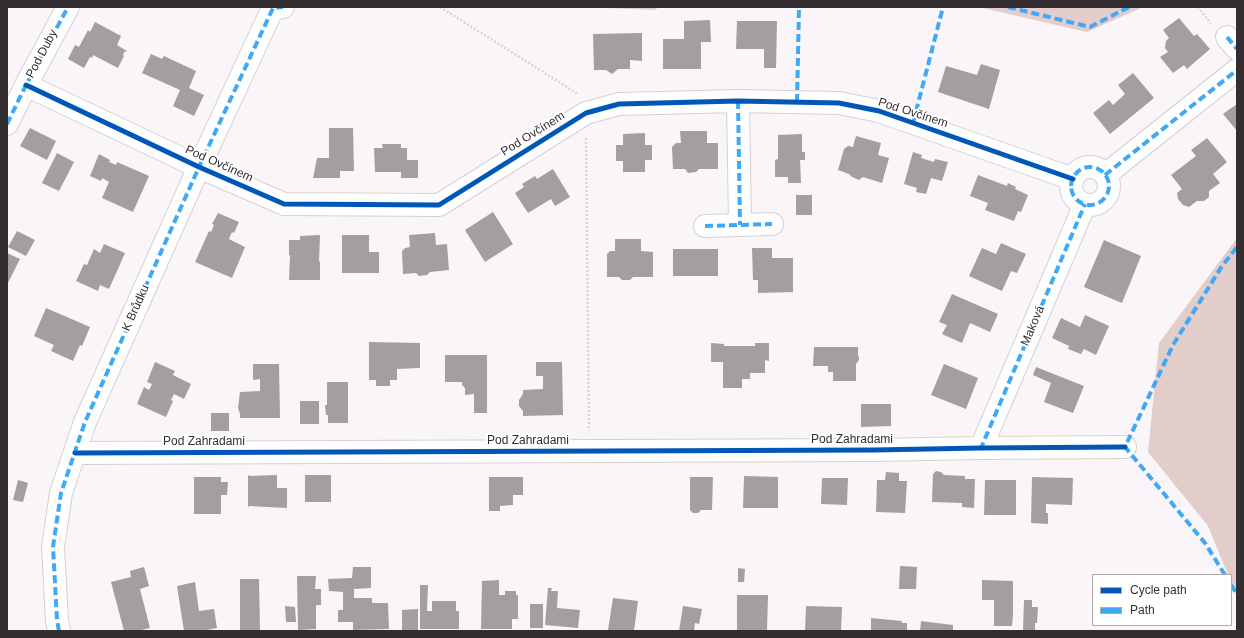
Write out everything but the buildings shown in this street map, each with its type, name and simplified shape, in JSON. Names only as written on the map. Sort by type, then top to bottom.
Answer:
[{"type":"street","name":"Pod Duby","points":[[7,124],[68,7]]},
{"type":"street","name":"K Brůdku","points":[[59,631],[57,620],[53,547],[61,493],[85,422],[199,167],[276,7]]},
{"type":"street","points":[[1105,175],[1237,70]]},
{"type":"street","name":"Pod Ovčínem","points":[[26,85],[199,167],[284,204],[439,205],[586,113],[619,104],[738,101],[838,103],[879,112],[1073,179]]},
{"type":"street","points":[[738,101],[740,225]]},
{"type":"street","points":[[1086,168],[1097,168],[1105,175],[1109,184],[1107,195],[1100,202],[1095,204],[1085,204],[1080,202],[1073,194],[1073,179],[1076,174],[1086,168]]},
{"type":"street","name":"Maková","points":[[981,448],[1085,204]]},
{"type":"street","points":[[705,226],[772,224]]},
{"type":"street","name":"Pod Zahradami","points":[[75,453],[874,450],[1125,447]]},
{"type":"path","points":[[440,7],[584,98],[586,113],[589,451]]},
{"type":"shaded area","points":[[583,7],[659,7],[655,10]]},
{"type":"shaded area","points":[[978,7],[1143,7],[1087,32]]},
{"type":"shaded area","points":[[1237,238],[1237,597],[1232,584],[1232,574],[1228,574],[1208,526],[1148,452],[1159,343]]},
{"type":"marked path","points":[[7,124],[68,7]]},
{"type":"marked path","points":[[59,631],[57,620],[53,547],[61,493],[85,422],[199,167],[273,8],[283,7]]},
{"type":"marked path","points":[[797,102],[799,7]]},
{"type":"marked path","points":[[913,123],[943,7]]},
{"type":"marked path","points":[[1008,7],[1090,27],[1129,7]]},
{"type":"marked path","points":[[1227,37],[1237,49]]},
{"type":"marked path","points":[[1105,175],[1237,70]]},
{"type":"marked path","points":[[738,101],[740,225]]},
{"type":"marked path","points":[[1090,167],[1100,170],[1106,176],[1109,186],[1106,196],[1100,202],[1090,205],[1080,202],[1074,196],[1071,186],[1074,176],[1080,170],[1090,167]]},
{"type":"marked path","points":[[979,448],[981,448],[1085,204]]},
{"type":"marked path","points":[[705,226],[772,224]]},
{"type":"marked path","points":[[1224,574],[1205,543],[1125,447],[1173,345],[1222,266],[1237,247]]},
{"type":"marked path","points":[[1232,586],[1237,594]]},
{"type":"cycle path","points":[[26,85],[199,167],[284,204],[439,205],[586,113],[619,104],[738,101],[839,103],[879,111],[1073,179]]},
{"type":"cycle path","points":[[75,453],[874,450],[1125,447]]}]
